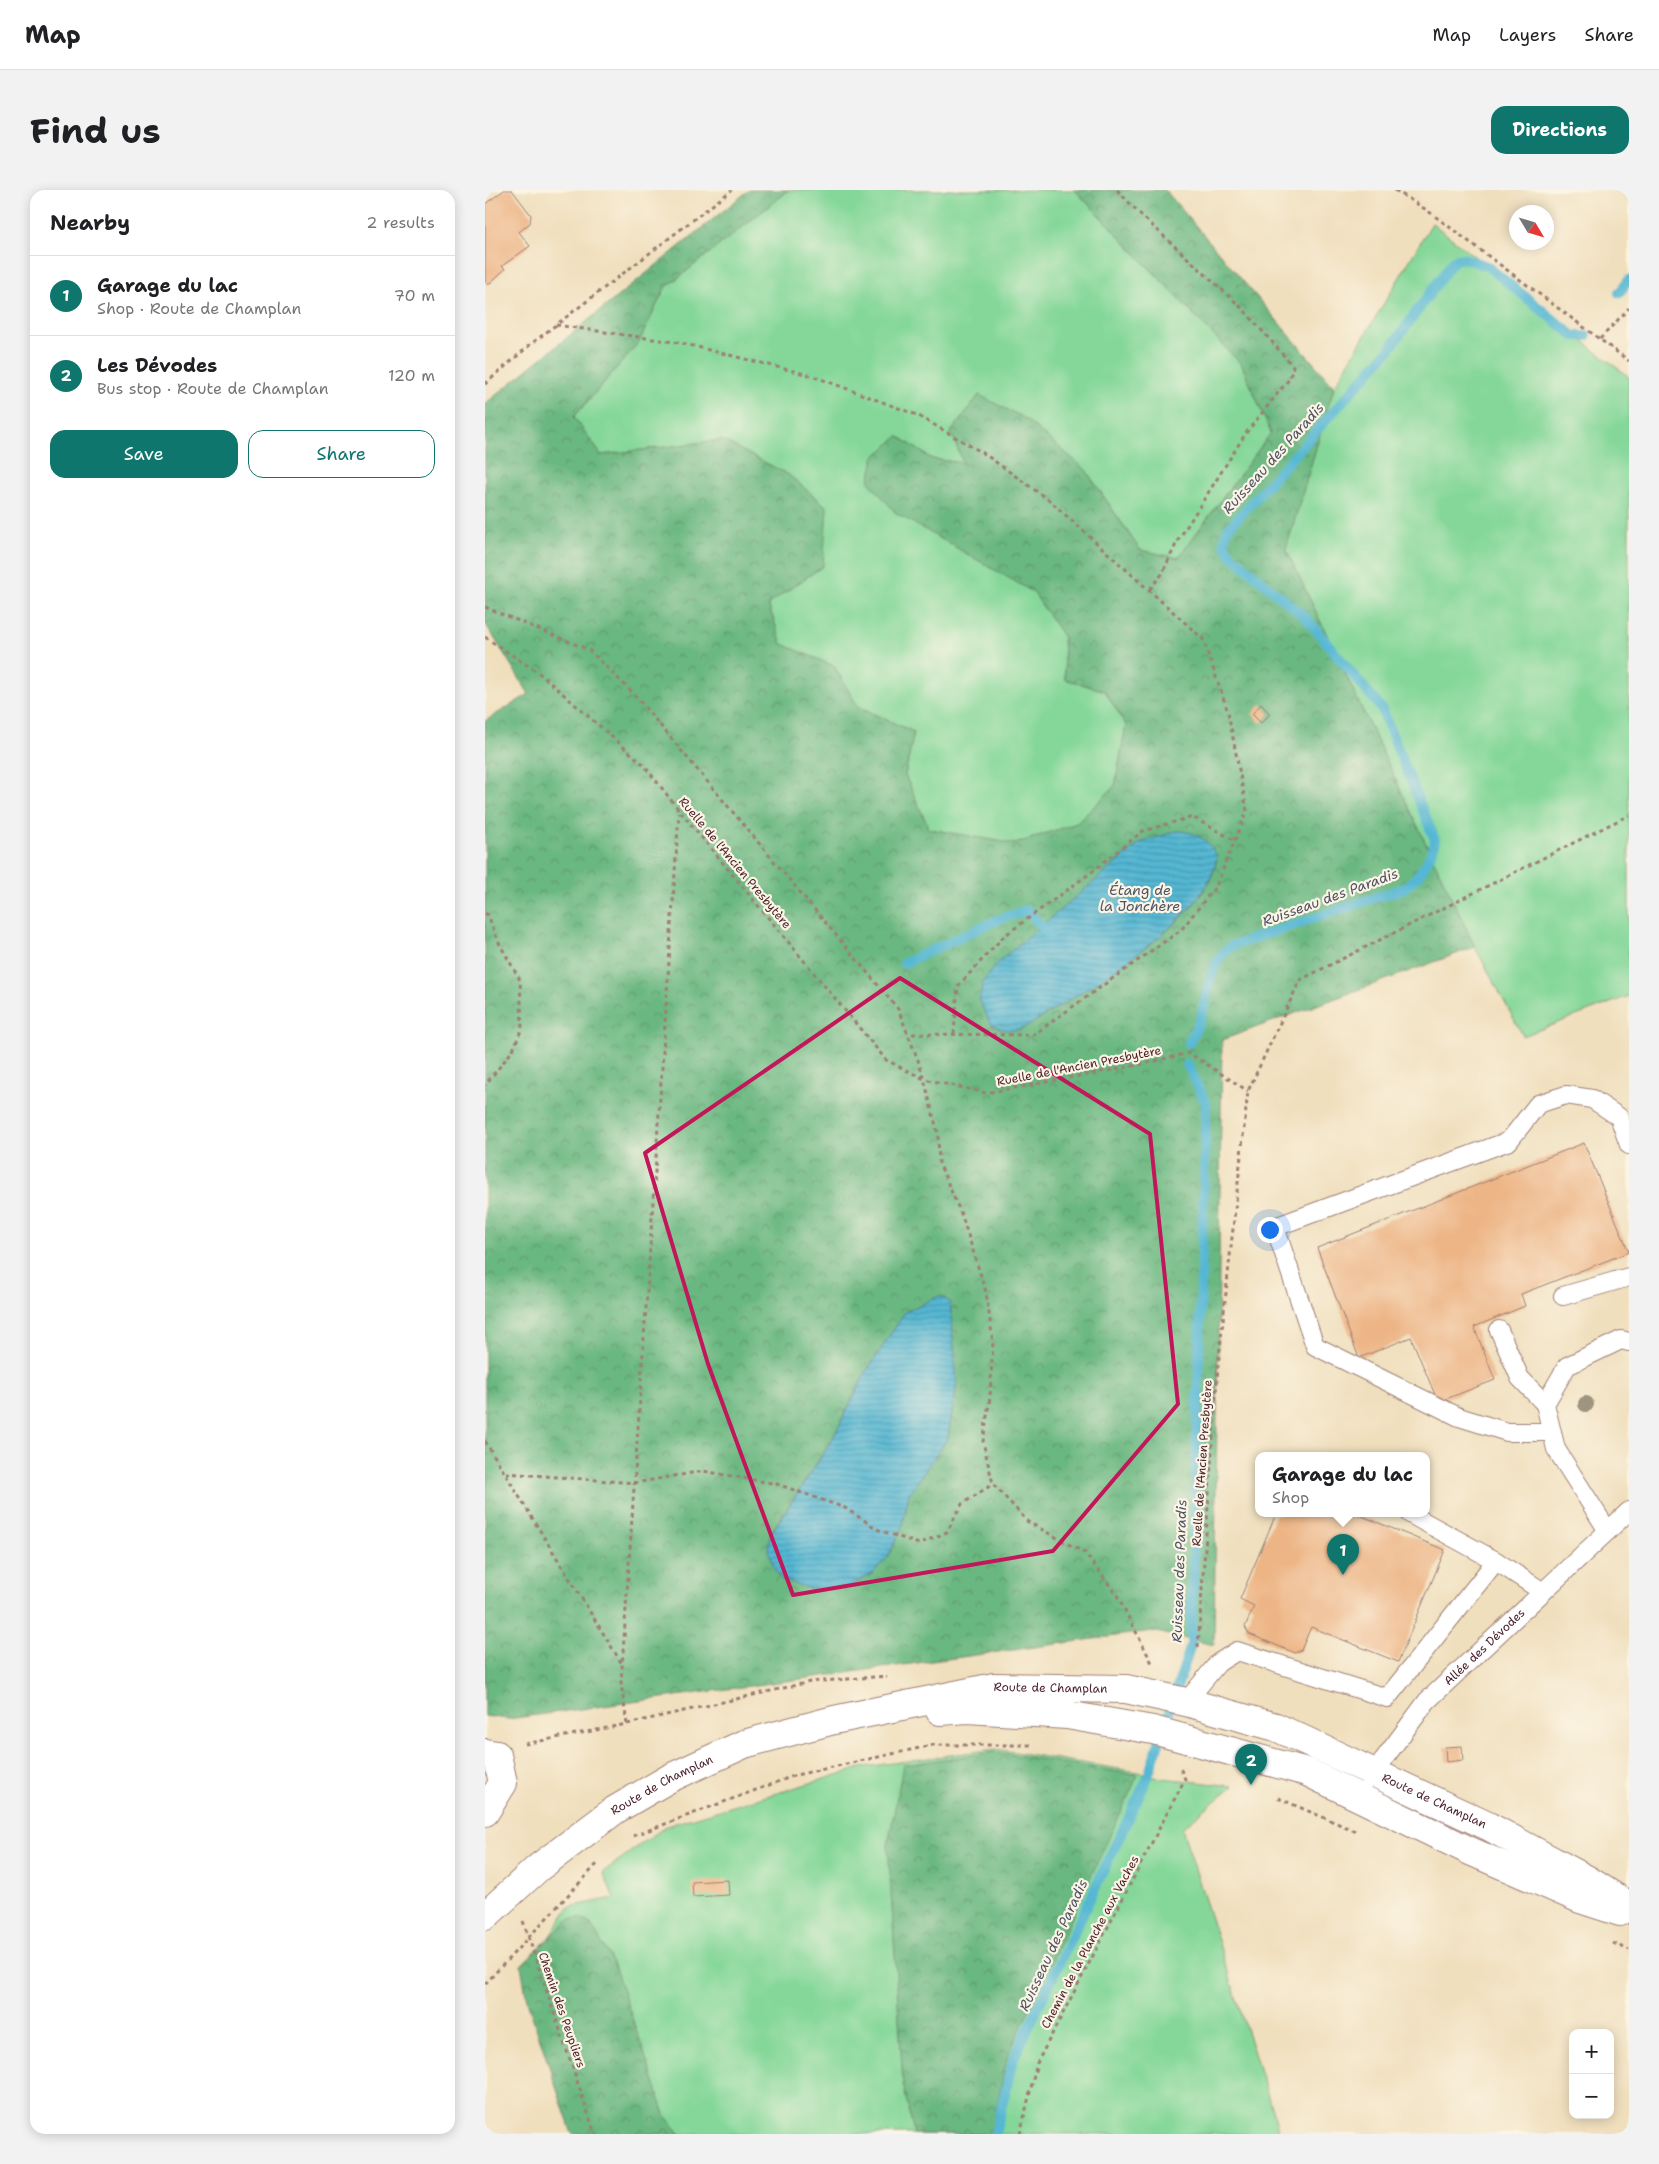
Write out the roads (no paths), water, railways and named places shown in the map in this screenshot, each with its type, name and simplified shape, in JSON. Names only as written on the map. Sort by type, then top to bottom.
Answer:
[{"type":"street","name":"Route de Champlan","points":[[485,1916],[537,1868],[615,1810],[670,1778],[743,1744],[834,1720],[994,1687],[1126,1689],[1186,1702],[1276,1727],[1488,1826],[1588,1880],[1629,1906]]},
{"type":"street","points":[[834,1720],[967,1709],[1067,1715],[1153,1730],[1179,1750],[1307,1772],[1470,1851],[1580,1899],[1629,1915]]},
{"type":"street","points":[[485,1753],[497,1756],[503,1782],[485,1812]]},
{"type":"lane","points":[[1552,1432],[1507,1432],[1459,1417],[1315,1346],[1275,1227],[1509,1142],[1538,1104],[1566,1095],[1591,1100],[1619,1117],[1629,1145]]},
{"type":"lane","points":[[1563,1296],[1629,1277]]},
{"type":"lane","points":[[1499,1330],[1520,1378],[1545,1404],[1556,1448],[1608,1531]]},
{"type":"lane","points":[[1545,1404],[1567,1366],[1621,1340],[1629,1342]]},
{"type":"lane","name":"Allée des Dévodes","points":[[1356,1796],[1427,1701],[1629,1511]]},
{"type":"lane","points":[[1415,1517],[1496,1561],[1543,1592]]},
{"type":"lane","points":[[1186,1702],[1218,1663],[1237,1651],[1387,1698],[1496,1561]]},
{"type":"water","name":"Étang de la Jonchère","points":[[1176,831],[1195,834],[1200,837],[1217,856],[1209,880],[1192,905],[1169,929],[1110,973],[1030,1025],[1010,1030],[990,1023],[979,1000],[983,982],[998,962],[1140,843]]},
{"type":"water","points":[[939,1296],[950,1302],[957,1382],[948,1438],[909,1494],[902,1528],[888,1557],[872,1574],[846,1588],[810,1589],[781,1579],[775,1570],[768,1550],[770,1535],[831,1442],[866,1372],[905,1312]]},
{"type":"waterway","name":"Ruisseau des Paradis","points":[[1189,1043],[1202,1014],[1214,968],[1218,960],[1231,946],[1404,888],[1424,867],[1435,840],[1381,708],[1307,619],[1231,555],[1224,543],[1227,530],[1389,350],[1454,260],[1463,258],[1487,266],[1574,336],[1586,336]]},
{"type":"waterway","name":"Ruisseau des Paradis","points":[[1619,293],[1629,280]]},
{"type":"waterway","points":[[904,963],[997,920],[1027,910],[1050,936]]},
{"type":"waterway","name":"Ruisseau des Paradis","points":[[995,2134],[1013,2060],[1147,1779],[1191,1645],[1206,1103],[1187,1064]]},
{"type":"place","name":"Garage du lac","points":[[1343,1575]]},
{"type":"place","name":"Les Dévodes","points":[[1251,1785]]}]
